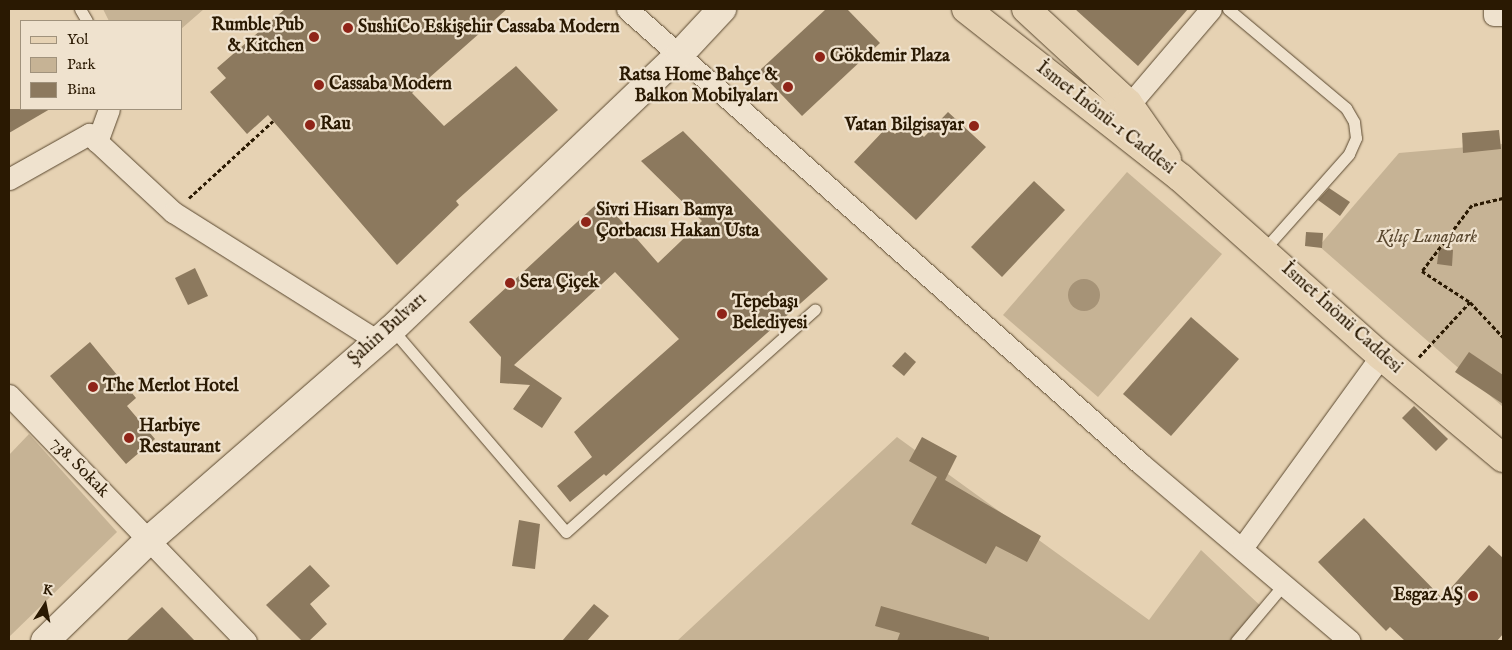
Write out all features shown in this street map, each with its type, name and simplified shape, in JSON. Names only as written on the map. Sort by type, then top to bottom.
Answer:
[{"type":"main road","name":"İsmet İnönü-1 Caddesi","points":[[966,9],[1181,178]]},
{"type":"main road","name":"İsmet İnönü-1 Caddesi","points":[[1026,9],[1129,105],[1181,178]]},
{"type":"main road","name":"İsmet İnönü Caddesi","points":[[1181,178],[1381,356],[1503,458]]},
{"type":"street","points":[[626,9],[680,54],[903,256],[1140,463],[1350,641]]},
{"type":"street","name":"Şahin Bulvarı","points":[[45,641],[148,541],[385,335],[680,54],[722,9]]},
{"type":"street","points":[[1129,105],[1212,9]]},
{"type":"street","points":[[97,142],[109,110]]},
{"type":"street","points":[[9,179],[89,134],[173,212],[385,335]]},
{"type":"street","points":[[1242,548],[1381,356]]},
{"type":"street","name":"738. Sokak","points":[[9,395],[246,641]]},
{"type":"lane","points":[[80,9],[86,20]]},
{"type":"lane","points":[[1228,9],[1346,108],[1354,122],[1356,138],[1349,154],[1264,251]]},
{"type":"lane","points":[[385,335],[566,532],[815,309]]},
{"type":"lane","points":[[1236,641],[1284,584]]},
{"type":"path","points":[[173,212],[273,120]]},
{"type":"path","points":[[1503,198],[1472,205],[1422,271],[1470,302],[1503,337]]},
{"type":"path","points":[[1403,374],[1470,302]]},
{"type":"green space","points":[[103,9],[204,9],[182,28],[182,20],[108,20]]},
{"type":"green space","name":"Kılıç Lunapark","points":[[1503,144],[1503,407],[1319,246],[1399,153]]},
{"type":"green space","points":[[1127,172],[1222,254],[1098,397],[1003,315]]},
{"type":"green space","points":[[29,434],[117,532],[9,637],[9,455]]},
{"type":"green space","points":[[897,437],[1149,620],[1201,550],[1265,610],[1243,641],[677,641]]},
{"type":"shaded area","points":[[1084,279],[1096,283],[1100,295],[1096,307],[1084,311],[1072,307],[1068,295],[1072,283]]},
{"type":"building","points":[[285,9],[507,9],[412,93],[444,126],[516,66],[558,110],[456,201],[459,205],[397,265],[268,115],[247,134],[210,92],[226,78],[217,68]]},
{"type":"building","name":"Gökdemir Plaza","points":[[826,9],[847,9],[880,43],[802,116],[759,71]]},
{"type":"building","points":[[1075,9],[1188,9],[1138,66]]},
{"type":"building","points":[[9,109],[48,110],[9,133]]},
{"type":"building","points":[[948,112],[986,147],[916,220],[854,162],[887,127],[895,134],[908,121],[924,137]]},
{"type":"building","points":[[1499,130],[1501,149],[1463,153],[1462,133]]},
{"type":"building","name":"Tepebaşı Belediyesi","points":[[683,131],[828,279],[606,476],[604,474],[570,502],[557,486],[592,457],[574,432],[679,339],[615,272],[514,365],[562,398],[542,428],[513,409],[530,385],[500,383],[501,357],[469,322],[602,199],[658,263],[702,221],[641,161]]},
{"type":"building","points":[[1034,181],[1065,210],[1002,277],[971,247]]},
{"type":"building","points":[[1329,188],[1350,202],[1340,216],[1318,200]]},
{"type":"building","points":[[1306,232],[1323,233],[1322,248],[1305,246]]},
{"type":"building","points":[[1439,248],[1453,250],[1452,266],[1437,264]]},
{"type":"building","points":[[195,268],[208,296],[188,305],[175,278]]},
{"type":"building","points":[[1191,317],[1239,359],[1171,436],[1123,394]]},
{"type":"building","name":"The Merlot Hotel","points":[[90,342],[136,398],[127,406],[155,439],[126,464],[50,376]]},
{"type":"building","points":[[905,352],[916,362],[904,376],[892,366]]},
{"type":"building","points":[[1469,352],[1503,375],[1503,404],[1455,372]]},
{"type":"building","points":[[1414,406],[1448,439],[1436,451],[1402,418]]},
{"type":"building","points":[[922,437],[957,456],[945,480],[1041,536],[1027,562],[996,546],[986,564],[911,524],[937,477],[909,461]]},
{"type":"building","points":[[1364,518],[1442,598],[1489,545],[1503,558],[1503,634],[1497,641],[1405,641],[1390,627],[1386,631],[1318,562]]},
{"type":"building","points":[[519,520],[540,524],[535,569],[512,566]]},
{"type":"building","points":[[310,565],[330,586],[310,604],[327,624],[309,641],[302,641],[266,605]]},
{"type":"building","points":[[594,604],[609,616],[587,641],[562,641]]},
{"type":"building","points":[[881,606],[989,637],[989,641],[897,641],[900,633],[875,626]]},
{"type":"building","points":[[162,607],[195,641],[126,641]]},
{"type":"place","name":"SushiCo Eskişehir Cassaba Modern","points":[[348,28]]},
{"type":"place","name":"Rumble Pub & Kitchen","points":[[314,37]]},
{"type":"place","name":"Gökdemir Plaza","points":[[820,57]]},
{"type":"place","name":"Cassaba Modern","points":[[319,85]]},
{"type":"place","name":"Ratsa Home Bahçe & Balkon Mobilyaları","points":[[788,87]]},
{"type":"place","name":"Rau","points":[[310,125]]},
{"type":"place","name":"Vatan Bilgisayar","points":[[974,126]]},
{"type":"place","name":"Sivri Hisarı Bamya Çorbacısı Hakan Usta","points":[[586,222]]},
{"type":"place","name":"Sera Çiçek","points":[[510,283]]},
{"type":"place","name":"Tepebaşı Belediyesi","points":[[722,314]]},
{"type":"place","name":"The Merlot Hotel","points":[[93,387]]},
{"type":"place","name":"Harbiye Restaurant","points":[[129,438]]},
{"type":"place","name":"Esgaz AŞ","points":[[1473,596]]}]
